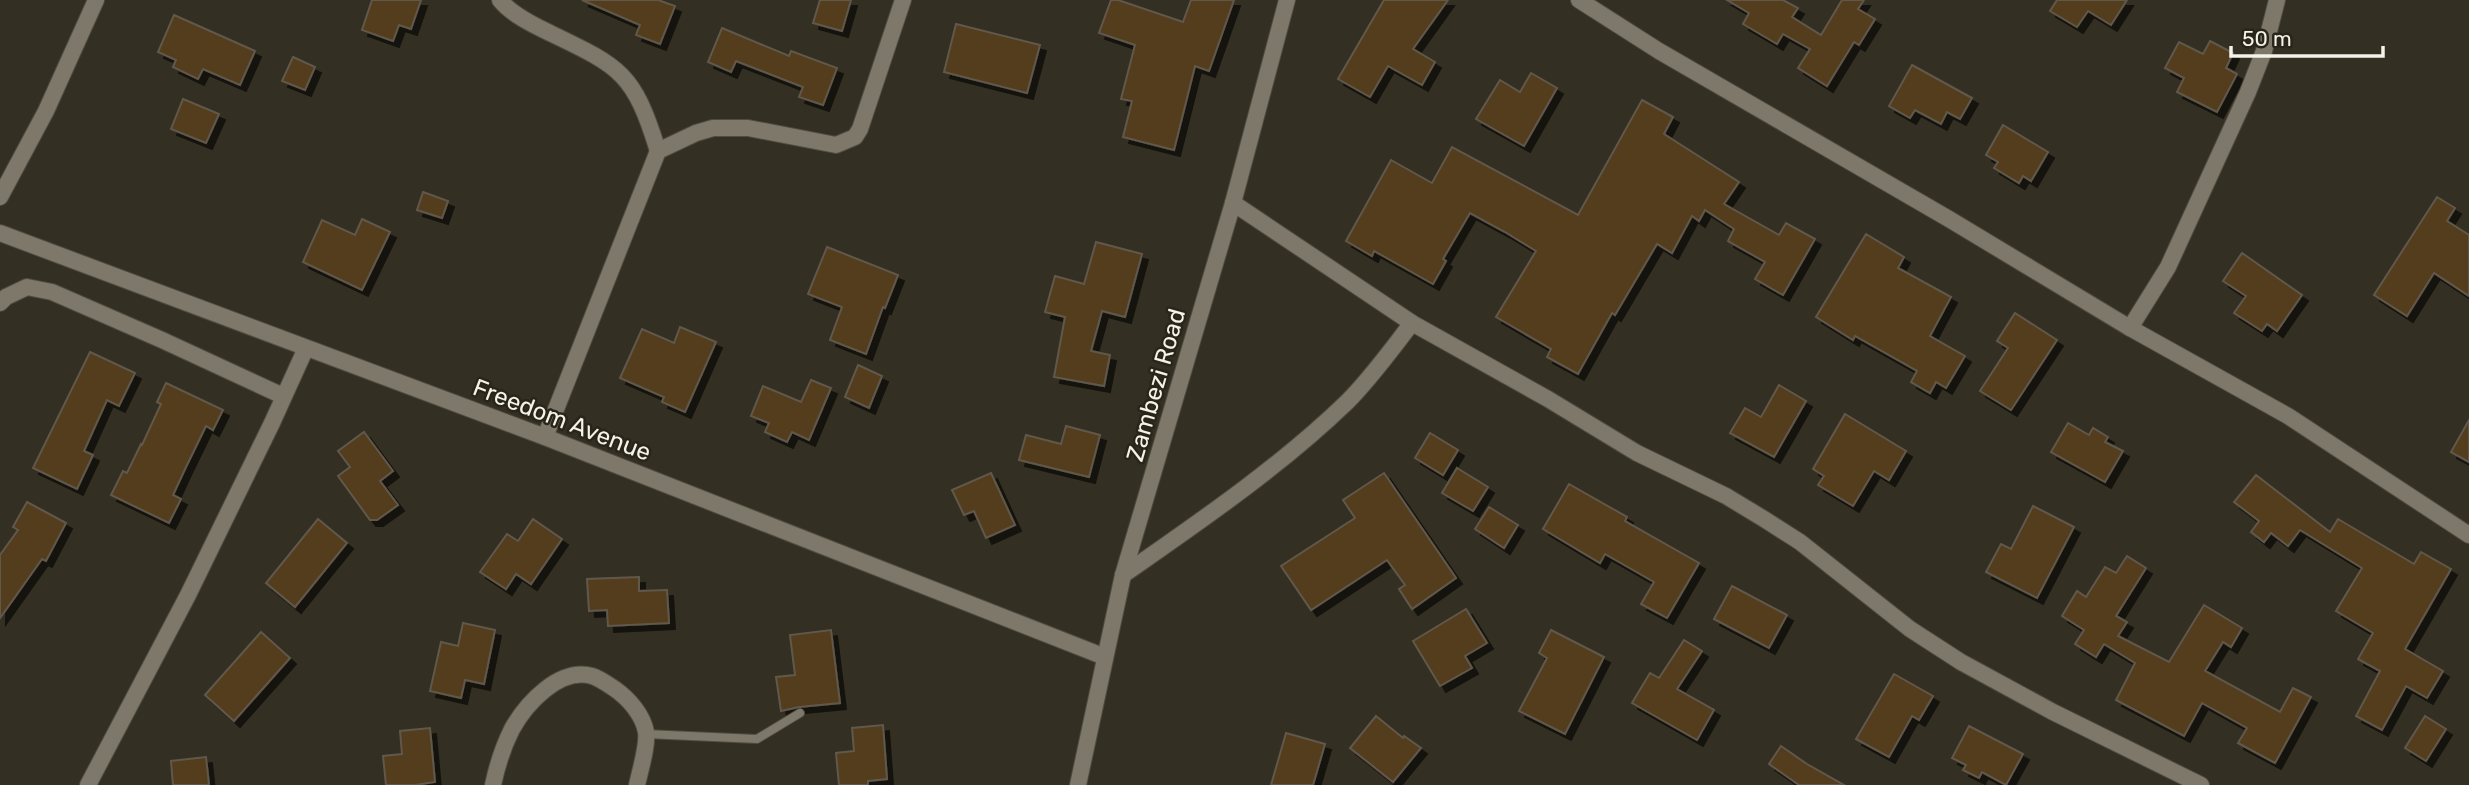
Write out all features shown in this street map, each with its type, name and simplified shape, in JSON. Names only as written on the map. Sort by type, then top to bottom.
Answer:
[{"type":"street","points":[[0,197],[47,111],[96,0]]},
{"type":"street","points":[[500,0],[537,27],[598,56],[624,75],[648,117],[658,151],[545,437]]},
{"type":"street","points":[[658,151],[713,128],[748,128],[836,145],[855,138],[903,0]]},
{"type":"street","name":"Zambezi Road","points":[[1078,785],[1123,575],[1233,204],[1287,0]]},
{"type":"street","points":[[1579,0],[1659,51],[1949,219],[2130,328],[2288,416],[2469,535]]},
{"type":"street","points":[[2130,328],[2168,267],[2248,92],[2264,51],[2274,1]]},
{"type":"street","points":[[1233,204],[1412,323],[1548,399],[1637,453],[1726,496],[1764,519],[1800,542],[1910,629],[1961,662],[2053,712],[2201,785]]},
{"type":"street","name":"Freedom Avenue","points":[[0,233],[545,437],[1105,657]]},
{"type":"street","points":[[0,303],[5,297],[27,287],[52,292],[283,396]]},
{"type":"street","points":[[1123,575],[1241,489],[1323,424],[1369,378],[1412,323]]},
{"type":"street","points":[[88,785],[188,594],[306,348]]},
{"type":"street","points":[[493,785],[512,729],[527,708],[543,692],[565,679],[592,676],[616,690],[640,715],[646,734],[637,785]]},
{"type":"lane","points":[[646,734],[758,739],[800,713]]},
{"type":"building","points":[[372,0],[421,0],[411,29],[399,25],[393,41],[362,30]]},
{"type":"building","points":[[582,0],[658,0],[675,6],[660,44],[636,35],[640,25]]},
{"type":"building","points":[[820,0],[851,0],[842,31],[813,23]]},
{"type":"building","points":[[1111,0],[1183,22],[1191,0],[1234,0],[1209,71],[1195,66],[1174,150],[1123,137],[1132,101],[1121,99],[1135,45],[1099,33]]},
{"type":"building","points":[[1384,0],[1448,0],[1413,49],[1435,62],[1422,85],[1388,66],[1370,97],[1338,79]]},
{"type":"building","points":[[1727,0],[1783,0],[1798,8],[1792,17],[1821,35],[1842,0],[1864,0],[1858,9],[1875,19],[1859,45],[1854,42],[1827,86],[1798,68],[1810,49],[1783,34],[1777,44],[1743,24],[1749,13]]},
{"type":"building","points":[[2057,0],[2127,0],[2111,25],[2088,11],[2077,27],[2050,11]]},
{"type":"building","points":[[174,15],[255,51],[240,85],[203,69],[198,79],[173,67],[176,60],[158,52]]},
{"type":"building","points":[[956,24],[1040,45],[1027,93],[944,72]]},
{"type":"building","points":[[722,28],[789,56],[791,51],[837,68],[823,105],[799,97],[803,87],[736,61],[731,72],[708,62]]},
{"type":"building","points":[[2210,41],[2233,53],[2226,68],[2237,74],[2217,112],[2177,92],[2184,78],[2165,68],[2179,42],[2203,54]]},
{"type":"building","points":[[293,57],[315,67],[305,90],[282,81]]},
{"type":"building","points":[[1912,65],[1972,98],[1960,119],[1947,112],[1941,124],[1915,110],[1910,118],[1889,106]]},
{"type":"building","points":[[1531,73],[1557,88],[1524,146],[1476,119],[1500,80],[1520,92]]},
{"type":"building","points":[[183,99],[219,114],[206,143],[171,129]]},
{"type":"building","points":[[1642,100],[1673,117],[1664,134],[1739,182],[1724,204],[1779,235],[1786,223],[1815,239],[1783,295],[1755,279],[1765,262],[1728,241],[1734,229],[1705,210],[1699,221],[1692,216],[1672,253],[1657,244],[1615,315],[1612,313],[1578,374],[1547,357],[1551,349],[1496,317],[1536,251],[1505,232],[1470,213],[1443,259],[1446,261],[1433,284],[1374,251],[1372,256],[1346,241],[1391,160],[1432,183],[1452,147],[1578,215]]},
{"type":"building","points":[[2003,125],[2048,152],[2031,181],[2023,176],[2019,183],[1994,168],[1998,162],[1986,155]]},
{"type":"building","points":[[423,192],[448,201],[442,218],[417,210]]},
{"type":"building","points":[[2437,197],[2455,208],[2447,221],[2469,235],[2469,296],[2434,273],[2407,316],[2374,295]]},
{"type":"building","points":[[362,219],[390,232],[362,290],[303,262],[322,220],[355,235]]},
{"type":"building","points":[[1866,234],[1904,257],[1898,268],[1951,297],[1930,336],[1965,356],[1946,388],[1936,382],[1930,393],[1911,382],[1917,371],[1855,336],[1853,340],[1816,317]]},
{"type":"building","points":[[1096,242],[1142,254],[1125,317],[1102,311],[1091,351],[1110,355],[1104,386],[1054,377],[1065,317],[1045,312],[1055,276],[1084,284]]},
{"type":"building","points":[[827,247],[898,275],[866,354],[830,340],[842,307],[808,294]]},
{"type":"building","points":[[2242,253],[2302,295],[2277,331],[2267,324],[2262,331],[2234,313],[2246,296],[2223,281]]},
{"type":"building","points":[[2015,313],[2057,340],[2011,410],[1980,391],[2008,348],[1997,341]]},
{"type":"building","points":[[680,327],[716,342],[685,412],[662,402],[664,397],[620,378],[642,329],[674,343]]},
{"type":"building","points":[[90,352],[135,373],[119,406],[107,400],[84,451],[93,455],[77,489],[33,468]]},
{"type":"building","points":[[858,365],[882,376],[869,408],[845,397]]},
{"type":"building","points":[[811,380],[831,388],[809,440],[792,432],[787,442],[765,432],[769,423],[751,416],[763,386],[801,402]]},
{"type":"building","points":[[166,383],[223,410],[213,430],[206,426],[186,467],[173,495],[181,499],[169,523],[111,495],[123,471],[127,473],[142,445],[161,404],[157,402]]},
{"type":"building","points":[[1779,385],[1806,401],[1774,457],[1730,433],[1745,408],[1761,417]]},
{"type":"building","points":[[1845,414],[1906,451],[1889,480],[1874,471],[1853,506],[1818,485],[1824,476],[1813,469]]},
{"type":"building","points":[[2469,420],[2469,462],[2451,452]]},
{"type":"building","points":[[2068,423],[2089,435],[2093,428],[2108,437],[2105,442],[2123,451],[2105,482],[2051,452]]},
{"type":"building","points":[[1066,426],[1100,435],[1089,477],[1019,460],[1026,435],[1061,444]]},
{"type":"building","points":[[364,432],[393,471],[380,481],[398,505],[377,520],[370,520],[338,476],[350,467],[338,451]]},
{"type":"building","points":[[1430,433],[1458,450],[1443,475],[1415,458]]},
{"type":"building","points":[[1457,468],[1488,487],[1473,511],[1442,493]]},
{"type":"building","points":[[991,473],[1015,525],[986,538],[974,511],[964,515],[952,490]]},
{"type":"building","points":[[1384,473],[1456,578],[1412,609],[1399,589],[1405,585],[1387,560],[1311,610],[1281,566],[1355,518],[1343,500]]},
{"type":"building","points":[[2256,475],[2330,532],[2338,519],[2414,564],[2421,552],[2451,569],[2405,649],[2443,671],[2427,698],[2406,686],[2382,730],[2356,716],[2380,671],[2358,659],[2373,633],[2336,611],[2362,568],[2300,530],[2288,546],[2271,533],[2264,542],[2251,532],[2259,521],[2234,502]]},
{"type":"building","points":[[1569,484],[1627,517],[1625,521],[1699,563],[1667,618],[1641,604],[1654,582],[1605,554],[1600,563],[1543,529]]},
{"type":"building","points":[[27,502],[66,523],[46,561],[42,559],[0,618],[0,555],[18,530],[13,527]]},
{"type":"building","points":[[2033,506],[2074,527],[2037,598],[1986,572],[2001,544],[2011,549]]},
{"type":"building","points":[[1489,507],[1518,525],[1504,548],[1475,529]]},
{"type":"building","points":[[318,519],[347,543],[295,607],[266,583]]},
{"type":"building","points":[[533,519],[562,539],[531,584],[516,574],[506,589],[480,572],[507,534],[518,541]]},
{"type":"building","points":[[2127,556],[2146,568],[2116,616],[2127,622],[2118,636],[2169,662],[2204,605],[2242,628],[2231,647],[2223,642],[2205,671],[2280,712],[2293,688],[2311,697],[2275,763],[2238,743],[2247,728],[2202,703],[2184,736],[2116,700],[2135,663],[2104,644],[2096,657],[2075,644],[2084,630],[2062,616],[2077,591],[2086,597],[2105,567],[2116,573]]},
{"type":"building","points":[[639,577],[639,591],[667,590],[669,623],[608,626],[607,610],[589,611],[587,579]]},
{"type":"building","points":[[1732,586],[1787,615],[1769,648],[1714,619]]},
{"type":"building","points":[[1466,609],[1487,643],[1465,656],[1472,668],[1440,686],[1413,641]]},
{"type":"building","points":[[463,623],[495,630],[484,684],[465,680],[461,698],[430,691],[441,642],[458,646]]},
{"type":"building","points":[[831,630],[840,703],[781,711],[776,677],[795,675],[790,635]]},
{"type":"building","points":[[1551,630],[1604,657],[1565,734],[1519,711],[1547,658],[1539,653]]},
{"type":"building","points":[[261,632],[290,658],[234,721],[205,695]]},
{"type":"building","points":[[1684,640],[1702,651],[1677,689],[1714,710],[1697,740],[1632,703],[1650,673],[1659,678]]},
{"type":"building","points":[[1894,674],[1933,696],[1919,720],[1912,716],[1889,757],[1856,739]]},
{"type":"building","points":[[1376,716],[1403,738],[1404,736],[1421,748],[1393,782],[1350,748]]},
{"type":"building","points":[[2425,716],[2446,729],[2426,761],[2405,748]]},
{"type":"building","points":[[883,725],[887,779],[868,781],[868,785],[839,785],[836,753],[854,751],[852,728]]},
{"type":"building","points":[[1969,726],[2023,754],[2006,785],[1982,772],[1979,778],[1963,770],[1966,765],[1952,758]]},
{"type":"building","points":[[430,728],[435,782],[386,785],[383,756],[402,754],[400,731]]},
{"type":"building","points":[[1286,733],[1325,744],[1313,785],[1271,785]]},
{"type":"building","points":[[1781,746],[1844,785],[1799,785],[1769,764]]},
{"type":"building","points":[[206,757],[209,785],[173,785],[171,761]]}]
